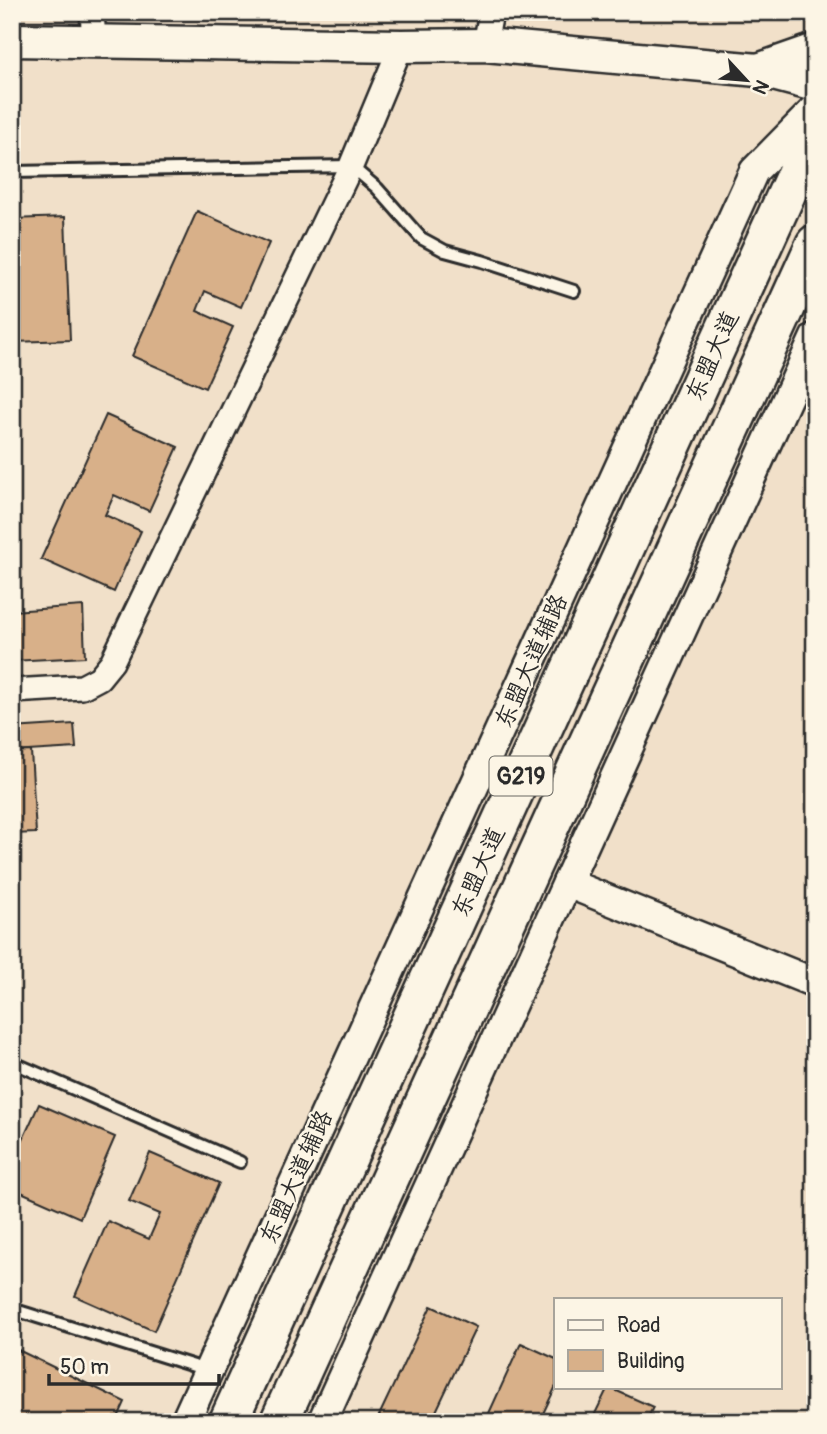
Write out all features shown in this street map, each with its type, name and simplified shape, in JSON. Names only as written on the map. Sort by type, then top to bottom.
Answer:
[{"type":"highway","name":"东盟大道","points":[[228,1422],[815,131]]},
{"type":"highway","name":"东盟大道","points":[[279,1422],[815,244]]},
{"type":"main road","points":[[12,40],[93,27],[401,46],[485,45],[758,70],[815,85]]},
{"type":"main road","points":[[758,70],[815,50]]},
{"type":"street","points":[[485,45],[491,12]]},
{"type":"street","points":[[12,691],[82,687],[99,678],[112,662],[351,166],[401,46]]},
{"type":"street","name":"东盟大道辅路","points":[[185,1422],[754,171],[815,109]]},
{"type":"street","points":[[322,1422],[815,337]]},
{"type":"street","points":[[567,883],[815,984]]},
{"type":"street","points":[[348,1271],[383,1288]]},
{"type":"lane","points":[[12,172],[351,166],[377,188],[421,238],[445,251],[574,291]]},
{"type":"lane","points":[[12,1062],[240,1162]]},
{"type":"lane","points":[[12,1309],[194,1366]]},
{"type":"building","points":[[197,211],[269,243],[241,307],[205,291],[197,311],[233,327],[205,388],[132,356]]},
{"type":"building","points":[[65,217],[70,340],[14,342],[12,219]]},
{"type":"building","points":[[106,415],[178,447],[149,511],[114,495],[105,515],[141,531],[114,592],[41,559]]},
{"type":"building","points":[[83,606],[85,657],[12,661],[12,611]]},
{"type":"building","points":[[74,724],[76,748],[12,752],[12,728]]},
{"type":"building","points":[[31,751],[36,833],[12,834],[12,752]]},
{"type":"building","points":[[39,1104],[115,1137],[80,1218],[12,1188],[12,1163]]},
{"type":"building","points":[[150,1153],[219,1183],[154,1331],[75,1296],[108,1221],[149,1239],[160,1214],[129,1201]]},
{"type":"building","points":[[431,1306],[476,1327],[431,1422],[376,1422]]},
{"type":"building","points":[[521,1343],[554,1358],[555,1388],[539,1422],[485,1422]]},
{"type":"building","points":[[12,1347],[125,1402],[116,1422],[12,1422]]},
{"type":"building","points":[[608,1388],[653,1407],[646,1422],[591,1422]]}]
